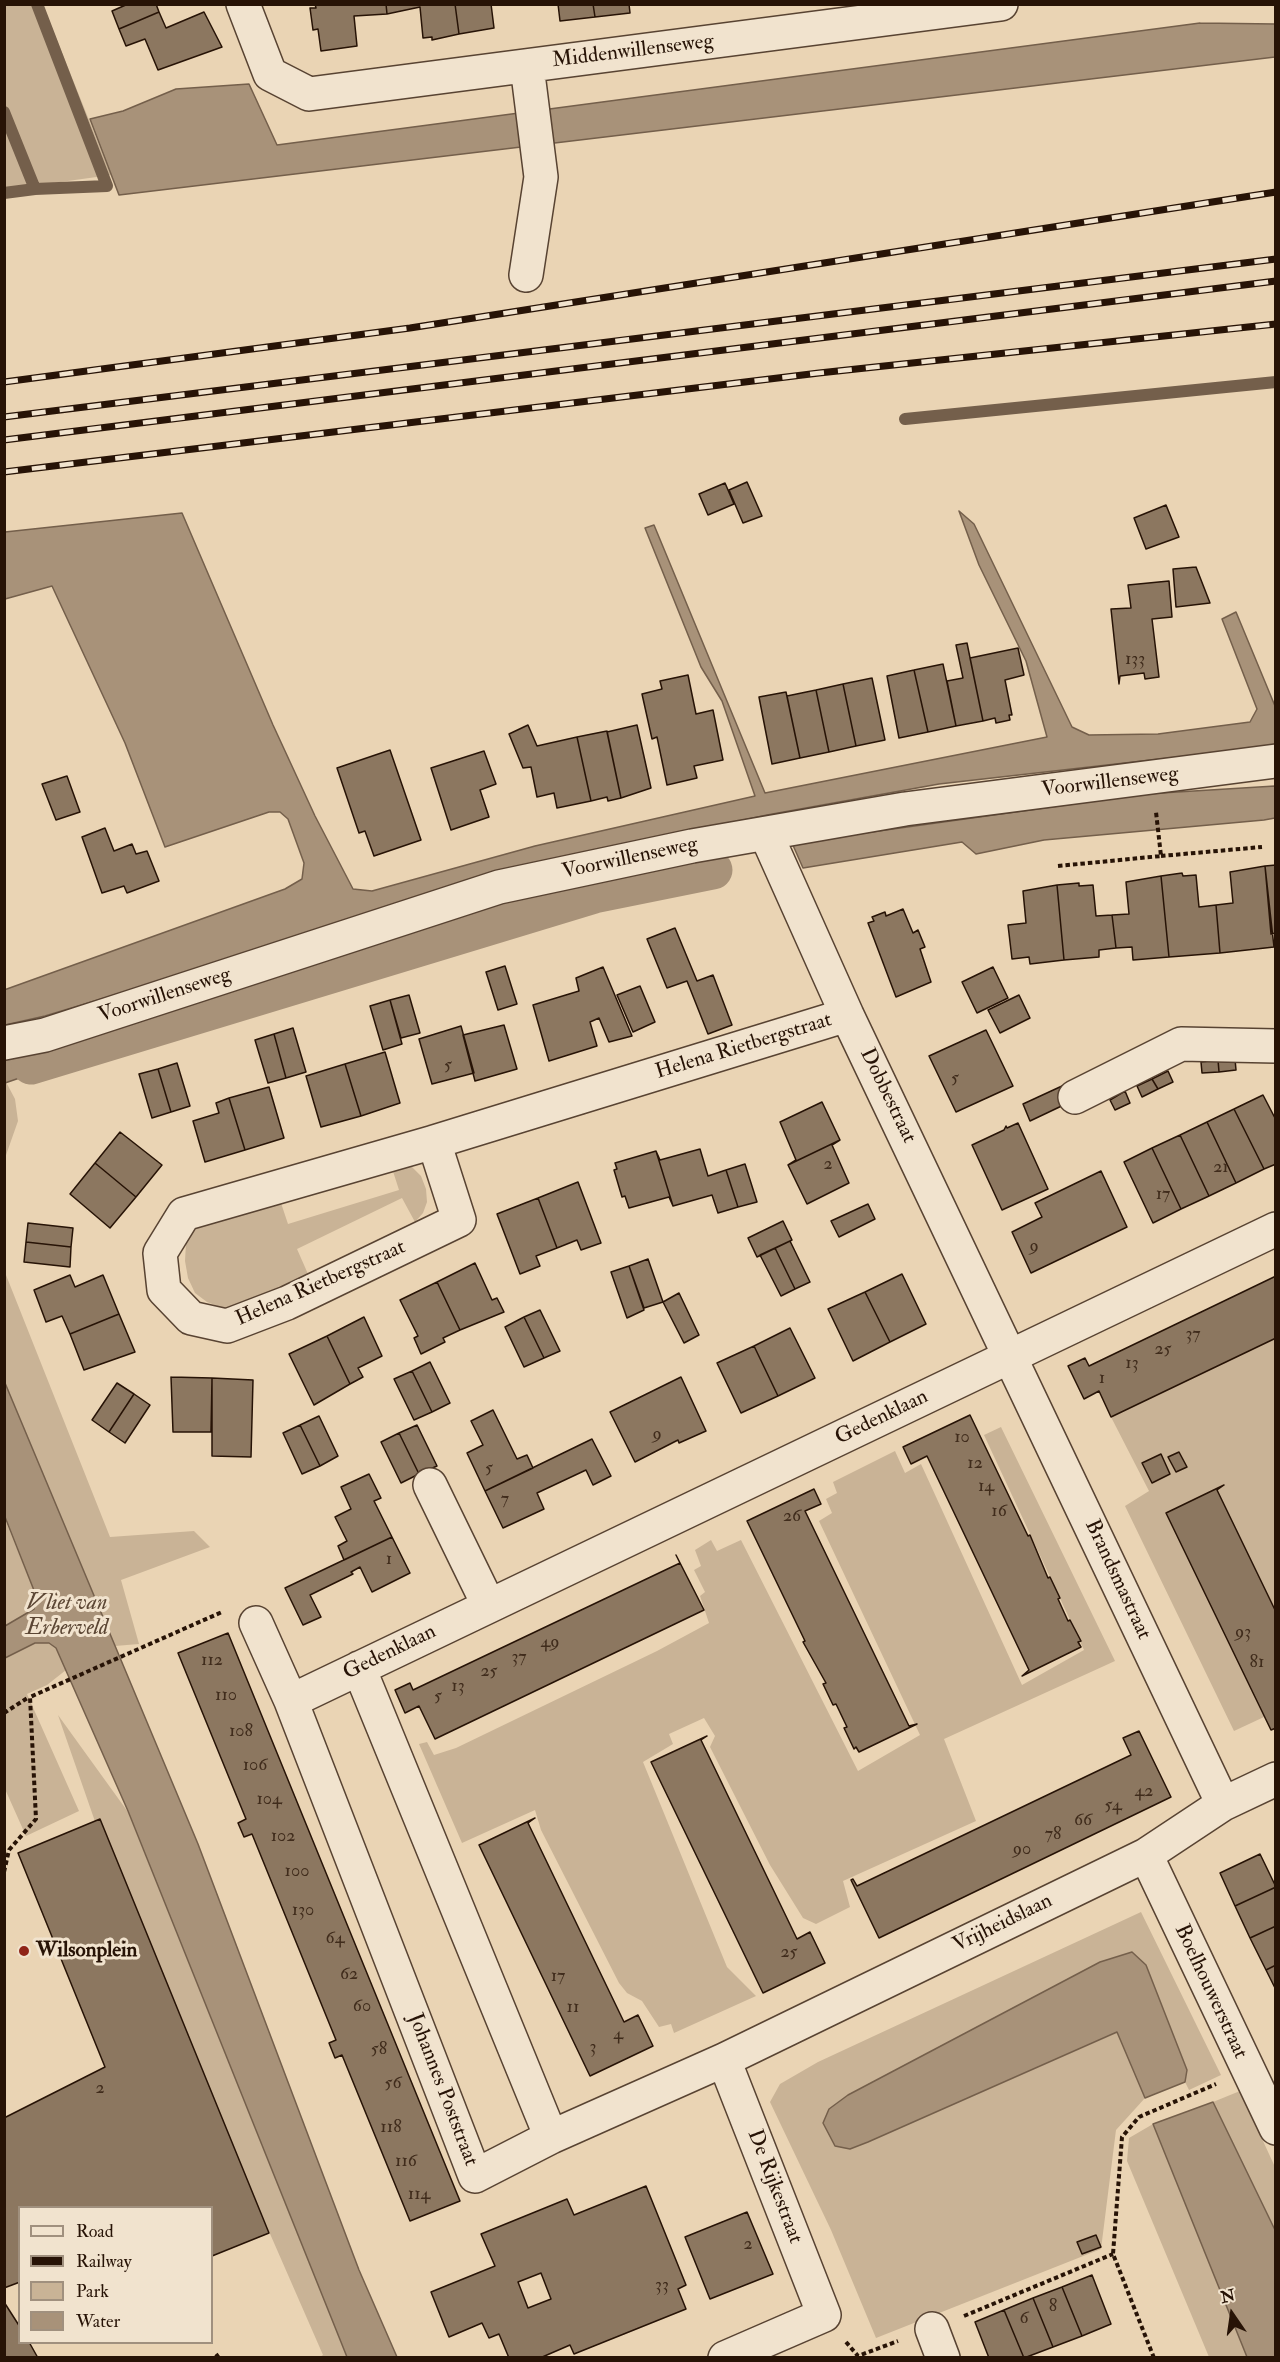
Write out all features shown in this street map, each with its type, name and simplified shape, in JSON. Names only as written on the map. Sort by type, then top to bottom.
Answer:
[{"type":"street","name":"Middenwillenseweg","points":[[243,4],[270,74],[309,94],[527,66],[818,16],[1001,4]]},
{"type":"street","points":[[526,275],[541,177],[540,151],[527,66]]},
{"type":"street","name":"Voorwillenseweg","points":[[4,1043],[45,1035],[499,887],[692,846],[904,809],[1275,761]]},
{"type":"street","name":"Dobbestraat","points":[[766,834],[847,1015],[1012,1356]]},
{"type":"street","name":"Helena Rietbergstraat","points":[[434,1142],[459,1220],[287,1303],[227,1326],[190,1318],[164,1290],[160,1253],[184,1214],[434,1142],[847,1015]]},
{"type":"street","points":[[1075,1097],[1181,1044],[1275,1046]]},
{"type":"street","name":"Gedenklaan","points":[[291,1701],[1275,1229]]},
{"type":"street","name":"Brandsmastraat","points":[[1012,1356],[1223,1804]]},
{"type":"street","points":[[430,1485],[489,1606]]},
{"type":"street","name":"Johannes Poststraat","points":[[256,1623],[291,1701],[475,2175],[551,2137]]},
{"type":"street","points":[[359,1668],[551,2137]]},
{"type":"street","name":"Vrijheidslaan","points":[[551,2137],[724,2060],[1146,1855],[1223,1804],[1275,1779]]},
{"type":"street","name":"Boelhouwerstraat","points":[[1146,1855],[1275,2128]]},
{"type":"street","name":"De Rijkestraat","points":[[724,2060],[824,2315],[725,2358]]},
{"type":"path","points":[[1158,835],[1161,856]]},
{"type":"path","points":[[1058,866],[1262,847]]},
{"type":"path","points":[[4,1713],[30,1697],[238,1605],[256,1623]]},
{"type":"path","points":[[4,1872],[9,1850],[36,1819],[30,1697]]},
{"type":"path","points":[[1154,2358],[1113,2254],[1122,2137],[1139,2117],[1248,2071]]},
{"type":"green space","points":[[4,5],[43,5],[111,175],[46,184],[48,190],[5,195]]},
{"type":"green space","points":[[6,1082],[15,1099],[18,1121],[5,1158]]},
{"type":"green space","points":[[390,1162],[412,1167],[421,1176],[426,1189],[427,1202],[423,1213],[415,1222],[402,1198],[297,1249],[308,1274],[236,1308],[220,1307],[207,1302],[195,1293],[188,1278],[185,1261],[186,1243],[197,1222],[279,1197],[288,1224],[399,1190]]},
{"type":"green space","points":[[4,1270],[110,1537],[194,1531],[210,1547],[121,1580],[139,1644],[115,1646],[5,1383]]},
{"type":"green space","points":[[1275,1338],[1275,1728],[1271,1730],[1264,1717],[1234,1731],[1125,1506],[1149,1491],[1111,1417]]},
{"type":"green space","points":[[1001,1427],[1115,1661],[944,1739],[976,1821],[843,1881],[850,1907],[816,1924],[803,1918],[770,1865],[710,1747],[715,1736],[704,1718],[669,1734],[673,1744],[643,1762],[727,1967],[756,1996],[674,2033],[671,2024],[659,2027],[642,2001],[627,1993],[619,1983],[541,1830],[535,1810],[462,1843],[419,1744],[427,1742],[434,1755],[456,1748],[657,1651],[709,1623],[700,1596],[705,1592],[694,1570],[701,1566],[695,1550],[711,1540],[717,1551],[741,1540],[858,1771],[920,1735],[819,1521],[832,1513],[826,1499],[837,1493],[833,1482],[895,1451],[905,1473],[921,1464],[1022,1685],[1084,1650],[984,1435]]},
{"type":"green space","points":[[4,1517],[37,1598],[34,1609],[5,1626]]},
{"type":"green space","points":[[35,1643],[49,1643],[56,1647],[66,1670],[47,1685],[27,1694],[79,1811],[26,1836],[5,1789],[4,1658]]},
{"type":"green space","points":[[58,1715],[128,1812],[347,2357],[320,2357],[323,2355],[115,1879]]},
{"type":"green space","points":[[1141,1912],[1221,2075],[1189,2090],[1185,2082],[1187,2070],[1146,1965],[1132,1952],[868,2142],[1118,2032],[1145,2098],[1116,2130],[1101,2249],[876,2338],[831,2230],[770,2102],[780,2084],[818,2062]]},
{"type":"green space","points":[[1240,2091],[1275,2167],[1275,2230],[1213,2102]]},
{"type":"green space","points":[[1153,2124],[1247,2357],[1209,2357],[1127,2161],[1129,2138]]},
{"type":"water","points":[[1200,23],[1275,24],[1275,57],[119,195],[90,119],[123,111],[176,89],[249,84],[277,145]]},
{"type":"water","points":[[959,511],[974,524],[1072,727],[1089,735],[1158,734],[1250,722],[1257,709],[1222,619],[1236,612],[1275,706],[1275,746],[939,784],[767,815],[536,864],[247,955],[45,1016],[5,1025],[4,990],[285,889],[302,879],[304,863],[288,819],[280,812],[269,812],[165,847],[125,743],[52,586],[5,599],[5,532],[182,513],[273,725],[315,816],[353,889],[372,891],[535,846],[755,796],[722,701],[701,667],[645,528],[654,525],[765,793],[1047,737],[1026,661],[979,565]]},
{"type":"water","points":[[1275,786],[1275,818],[1044,840],[976,854],[962,842],[803,868],[792,843],[1145,794]]},
{"type":"water","points":[[30,1053],[31,1074],[5,1083],[5,1060]]},
{"type":"water","name":"Vliet van Erberveld","points":[[5,1383],[198,1844],[359,2270],[397,2357],[347,2357],[128,1811],[56,1648],[49,1643],[35,1643],[5,1658],[5,1626],[34,1609],[37,1598],[5,1517]]},
{"type":"water","points":[[1132,1952],[1146,1965],[1187,2070],[1185,2082],[1145,2098],[1117,2032],[868,2142],[850,2149],[835,2146],[823,2123],[829,2109],[848,2095],[1100,1962]]},
{"type":"water","points":[[1213,2102],[1275,2230],[1275,2357],[1247,2357],[1153,2124]]},
{"type":"building","points":[[128,4],[156,4],[159,12],[119,29],[112,11]]},
{"type":"building","points":[[315,4],[386,4],[387,14],[354,16],[357,46],[321,51],[318,29],[313,30],[310,8],[316,8]]},
{"type":"building","points":[[386,4],[455,4],[459,34],[432,40],[432,37],[423,38],[420,7],[387,14]]},
{"type":"building","points":[[455,4],[491,4],[494,28],[459,34]]},
{"type":"building","points":[[558,4],[593,4],[595,17],[560,21]]},
{"type":"building","points":[[593,4],[629,4],[630,13],[595,17]]},
{"type":"building","points":[[159,12],[166,28],[204,12],[222,47],[158,70],[145,39],[126,46],[119,29]]},
{"type":"building","points":[[747,482],[762,516],[743,523],[729,490]]},
{"type":"building","points":[[725,483],[734,504],[708,515],[699,494]]},
{"type":"building","points":[[1166,505],[1179,537],[1146,549],[1134,518]]},
{"type":"building","points":[[1196,567],[1210,603],[1176,607],[1173,569]]},
{"type":"building","points":[[1169,581],[1172,617],[1152,619],[1159,677],[1145,679],[1144,673],[1120,676],[1119,684],[1111,609],[1131,608],[1128,585]]},
{"type":"building","points":[[967,643],[983,721],[956,726],[947,681],[963,678],[956,645]]},
{"type":"building","points":[[1018,648],[1024,675],[1005,680],[1012,715],[1009,715],[1010,720],[996,723],[995,718],[983,721],[970,658]]},
{"type":"building","points":[[943,664],[956,726],[928,732],[914,670]]},
{"type":"building","points":[[914,670],[928,732],[899,738],[887,676]]},
{"type":"building","points":[[688,675],[696,714],[713,710],[723,760],[694,766],[697,778],[667,785],[657,737],[652,739],[642,694],[662,689],[660,681]]},
{"type":"building","points":[[872,678],[885,740],[856,746],[843,684]]},
{"type":"building","points":[[843,684],[856,746],[829,752],[816,690]]},
{"type":"building","points":[[816,690],[829,752],[800,758],[787,696]]},
{"type":"building","points":[[786,692],[800,758],[772,764],[759,697]]},
{"type":"building","points":[[528,725],[537,746],[577,737],[591,801],[557,808],[554,793],[537,797],[531,767],[523,768],[509,734]]},
{"type":"building","points":[[637,725],[651,788],[621,798],[607,732]]},
{"type":"building","points":[[607,731],[621,798],[608,801],[607,797],[591,801],[577,737]]},
{"type":"building","points":[[390,750],[421,840],[374,856],[365,831],[359,833],[337,768]]},
{"type":"building","points":[[484,751],[496,784],[480,790],[489,817],[451,830],[431,768]]},
{"type":"building","points":[[67,776],[80,812],[56,820],[42,784]]},
{"type":"building","points":[[105,828],[114,851],[132,844],[136,854],[147,851],[159,881],[127,893],[124,886],[102,893],[82,837]]},
{"type":"building","points":[[1276,865],[1276,933],[1271,934],[1265,866]]},
{"type":"building","points":[[1265,866],[1274,947],[1220,953],[1216,905],[1233,903],[1230,872]]},
{"type":"building","points":[[1182,873],[1183,876],[1196,875],[1199,907],[1216,905],[1220,953],[1169,957],[1161,876]]},
{"type":"building","points":[[1161,876],[1169,957],[1133,960],[1132,947],[1116,948],[1112,915],[1129,914],[1126,882]]},
{"type":"building","points":[[1079,883],[1079,886],[1093,885],[1096,916],[1112,915],[1116,948],[1099,950],[1099,957],[1064,960],[1057,885]]},
{"type":"building","points":[[1057,885],[1064,960],[1030,964],[1029,957],[1012,959],[1008,925],[1026,923],[1023,891]]},
{"type":"building","points":[[903,909],[913,933],[918,930],[925,947],[920,949],[931,982],[896,997],[868,923],[874,921],[872,917],[885,912],[886,916]]},
{"type":"building","points":[[675,928],[697,981],[713,975],[732,1025],[708,1034],[687,981],[667,988],[647,939]]},
{"type":"building","points":[[505,966],[517,1004],[498,1010],[486,972]]},
{"type":"building","points":[[603,967],[632,1036],[609,1042],[599,1018],[590,1022],[597,1046],[549,1061],[533,1005],[579,991],[576,978]]},
{"type":"building","points":[[993,967],[1008,998],[977,1013],[962,982]]},
{"type":"building","points":[[640,986],[655,1022],[633,1032],[617,995]]},
{"type":"building","points":[[409,995],[420,1033],[401,1038],[390,1000]]},
{"type":"building","points":[[1019,995],[1030,1018],[1000,1033],[988,1010]]},
{"type":"building","points":[[390,1000],[402,1044],[383,1050],[370,1006]]},
{"type":"building","points":[[504,1025],[517,1069],[475,1081],[463,1035]]},
{"type":"building","points":[[461,1026],[474,1073],[432,1084],[419,1039]]},
{"type":"building","points":[[293,1028],[306,1072],[286,1078],[274,1034]]},
{"type":"building","points":[[986,1030],[1013,1086],[956,1112],[929,1056]]},
{"type":"building","points":[[274,1034],[286,1078],[268,1083],[255,1040]]},
{"type":"building","points":[[385,1052],[400,1103],[361,1116],[345,1064]]},
{"type":"building","points":[[1235,1059],[1236,1070],[1219,1072],[1218,1060]]},
{"type":"building","points":[[1218,1060],[1219,1072],[1202,1073],[1201,1062]]},
{"type":"building","points":[[177,1063],[190,1106],[171,1112],[158,1069]]},
{"type":"building","points":[[345,1064],[361,1116],[321,1127],[306,1076]]},
{"type":"building","points":[[158,1069],[171,1112],[152,1118],[139,1074]]},
{"type":"building","points":[[1168,1071],[1173,1082],[1158,1089],[1152,1079]]},
{"type":"building","points":[[1152,1079],[1158,1089],[1142,1097],[1137,1086]]},
{"type":"building","points":[[1062,1086],[1070,1102],[1030,1121],[1023,1104]]},
{"type":"building","points":[[269,1087],[284,1138],[245,1150],[229,1098]]},
{"type":"building","points":[[1125,1091],[1130,1103],[1115,1110],[1110,1100]]},
{"type":"building","points":[[1263,1095],[1276,1120],[1276,1164],[1264,1169],[1234,1109]]},
{"type":"building","points":[[229,1098],[245,1150],[205,1162],[193,1121],[219,1113],[216,1103]]},
{"type":"building","points":[[822,1102],[840,1140],[788,1165],[796,1160],[780,1122]]},
{"type":"building","points":[[1234,1109],[1264,1169],[1236,1183],[1207,1122]]},
{"type":"building","points":[[1207,1122],[1236,1183],[1209,1196],[1180,1135]]},
{"type":"building","points":[[1018,1123],[1048,1189],[1002,1210],[972,1145],[1004,1130],[1006,1126],[1007,1128]]},
{"type":"building","points":[[120,1132],[162,1165],[136,1197],[95,1163]]},
{"type":"building","points":[[1180,1135],[1209,1196],[1181,1209],[1152,1148]]},
{"type":"building","points":[[840,1140],[832,1145],[849,1183],[807,1204],[788,1165]]},
{"type":"building","points":[[1152,1148],[1181,1209],[1153,1223],[1124,1162]]},
{"type":"building","points":[[700,1149],[708,1176],[726,1170],[738,1207],[718,1213],[712,1195],[673,1206],[656,1151],[660,1160]]},
{"type":"building","points":[[656,1151],[673,1206],[669,1197],[629,1208],[625,1196],[622,1197],[614,1170],[617,1169],[615,1163]]},
{"type":"building","points":[[95,1163],[136,1197],[110,1228],[70,1194]]},
{"type":"building","points":[[745,1164],[757,1202],[738,1207],[726,1170]]},
{"type":"building","points":[[1101,1171],[1127,1227],[1031,1273],[1012,1232],[1042,1217],[1035,1203]]},
{"type":"building","points":[[578,1182],[601,1243],[581,1250],[577,1240],[557,1248],[538,1198]]},
{"type":"building","points":[[538,1198],[557,1248],[536,1256],[540,1266],[520,1274],[497,1214]]},
{"type":"building","points":[[868,1204],[875,1219],[839,1237],[831,1221]]},
{"type":"building","points":[[783,1221],[792,1240],[757,1257],[748,1238]]},
{"type":"building","points":[[28,1223],[73,1228],[71,1247],[26,1242]]},
{"type":"building","points":[[790,1241],[810,1282],[795,1289],[775,1248]]},
{"type":"building","points":[[26,1242],[71,1247],[70,1267],[24,1262]]},
{"type":"building","points":[[775,1248],[795,1289],[781,1296],[760,1255]]},
{"type":"building","points":[[648,1259],[663,1302],[644,1308],[629,1266]]},
{"type":"building","points":[[475,1263],[492,1300],[497,1298],[504,1312],[460,1330],[437,1282]]},
{"type":"building","points":[[629,1266],[644,1310],[627,1318],[611,1272]]},
{"type":"building","points":[[902,1274],[926,1324],[890,1342],[865,1292]]},
{"type":"building","points":[[70,1275],[75,1287],[103,1275],[119,1314],[70,1334],[62,1316],[46,1322],[34,1290]]},
{"type":"building","points":[[1276,1276],[1276,1338],[1111,1417],[1099,1391],[1084,1399],[1068,1366],[1085,1358],[1089,1366]]},
{"type":"building","points":[[437,1282],[460,1330],[443,1338],[445,1342],[421,1354],[414,1338],[418,1336],[400,1300]]},
{"type":"building","points":[[865,1292],[890,1342],[853,1361],[828,1309]]},
{"type":"building","points":[[679,1293],[699,1335],[684,1343],[663,1302]]},
{"type":"building","points":[[540,1310],[560,1351],[544,1358],[524,1317]]},
{"type":"building","points":[[119,1314],[135,1352],[84,1370],[70,1334]]},
{"type":"building","points":[[364,1317],[382,1356],[358,1368],[363,1377],[350,1384],[327,1336]]},
{"type":"building","points":[[524,1317],[544,1358],[524,1367],[505,1327]]},
{"type":"building","points":[[790,1328],[815,1378],[778,1396],[754,1346]]},
{"type":"building","points":[[327,1336],[350,1384],[314,1405],[289,1354]]},
{"type":"building","points":[[754,1346],[778,1396],[741,1413],[717,1363]]},
{"type":"building","points":[[430,1362],[450,1403],[432,1412],[412,1371]]},
{"type":"building","points":[[412,1371],[432,1412],[414,1420],[394,1379]]},
{"type":"building","points":[[171,1377],[212,1378],[211,1432],[173,1432]]},
{"type":"building","points":[[681,1377],[706,1431],[679,1443],[678,1440],[635,1462],[610,1412]]},
{"type":"building","points":[[212,1378],[253,1380],[251,1457],[212,1456]]},
{"type":"building","points":[[117,1383],[134,1394],[109,1432],[92,1420]]},
{"type":"building","points":[[134,1394],[150,1405],[125,1443],[109,1432]]},
{"type":"building","points":[[493,1410],[517,1459],[527,1455],[533,1468],[485,1491],[467,1453],[483,1445],[471,1421]]},
{"type":"building","points":[[970,1415],[1028,1536],[1030,1535],[1048,1578],[1050,1577],[1060,1598],[1058,1599],[1068,1621],[1070,1620],[1081,1641],[1078,1642],[1081,1647],[1022,1676],[1029,1670],[927,1456],[911,1464],[903,1447]]},
{"type":"building","points":[[319,1416],[338,1456],[320,1466],[300,1425]]},
{"type":"building","points":[[300,1425],[320,1466],[302,1474],[283,1433]]},
{"type":"building","points":[[417,1425],[437,1466],[419,1474],[399,1433]]},
{"type":"building","points":[[399,1433],[419,1474],[401,1483],[381,1442]]},
{"type":"building","points":[[592,1439],[611,1476],[593,1485],[586,1470],[537,1493],[544,1509],[503,1528],[485,1491]]},
{"type":"building","points":[[1179,1452],[1187,1467],[1176,1472],[1168,1457]]},
{"type":"building","points":[[1161,1454],[1170,1474],[1152,1483],[1142,1463]]},
{"type":"building","points":[[369,1474],[381,1498],[374,1501],[392,1537],[344,1560],[338,1546],[347,1541],[335,1517],[351,1509],[341,1487]]},
{"type":"building","points":[[1224,1485],[1217,1490],[1276,1612],[1276,1728],[1271,1730],[1166,1513]]},
{"type":"building","points":[[814,1489],[821,1504],[805,1511],[909,1726],[917,1724],[859,1752],[856,1747],[854,1749],[844,1728],[847,1727],[836,1704],[833,1705],[823,1684],[826,1683],[803,1642],[805,1641],[747,1521]]},
{"type":"building","points":[[392,1537],[410,1573],[372,1592],[360,1567],[351,1572],[353,1574],[310,1595],[321,1617],[303,1625],[285,1588]]},
{"type":"building","points":[[676,1555],[704,1610],[435,1739],[419,1706],[405,1713],[395,1690],[410,1683],[413,1690],[680,1563]]},
{"type":"building","points":[[228,1633],[460,2201],[410,2221],[342,2055],[335,2058],[329,2043],[336,2040],[252,1834],[244,1837],[238,1823],[246,1819],[178,1653]]},
{"type":"building","points":[[1139,1731],[1171,1797],[879,1938],[851,1880],[853,1879],[857,1886],[1131,1755],[1123,1738]]},
{"type":"building","points":[[707,1736],[701,1740],[797,1939],[810,1932],[825,1963],[763,1993],[651,1762]]},
{"type":"building","points":[[535,1818],[528,1823],[624,2022],[638,2015],[653,2046],[590,2076],[479,1845]]},
{"type":"building","points":[[100,1819],[269,2233],[213,2256],[213,2206],[18,2206],[18,2283],[4,2288],[4,2118],[105,2067],[18,1853]]},
{"type":"building","points":[[1260,1854],[1276,1887],[1235,1906],[1220,1873]]},
{"type":"building","points":[[1276,1887],[1276,1926],[1250,1938],[1235,1906]]},
{"type":"building","points":[[1276,1926],[1276,1965],[1266,1970],[1250,1938]]},
{"type":"building","points":[[1276,1965],[1276,1990],[1266,1970]]},
{"type":"building","points":[[646,2186],[686,2285],[678,2289],[686,2309],[574,2354],[570,2345],[540,2358],[509,2358],[499,2334],[489,2338],[482,2323],[449,2337],[431,2292],[495,2266],[481,2234],[567,2199],[574,2215]],"holes":[[[541,2273],[551,2299],[528,2308],[518,2282]]]},
{"type":"building","points":[[747,2212],[773,2274],[710,2299],[685,2237]]},
{"type":"building","points":[[1096,2235],[1101,2247],[1082,2254],[1077,2242]]},
{"type":"building","points":[[1092,2275],[1111,2324],[1082,2336],[1062,2287]]},
{"type":"building","points":[[1062,2287],[1082,2336],[1053,2347],[1033,2298]]},
{"type":"building","points":[[1033,2298],[1053,2347],[1024,2358],[1004,2310]]},
{"type":"building","points":[[4,2302],[18,2324],[18,2344],[30,2344],[38,2358],[4,2358]]},
{"type":"building","points":[[1004,2310],[1024,2358],[989,2358],[975,2322]]},
{"type":"waterway","points":[[4,112],[35,189],[107,186],[37,4]]},
{"type":"waterway","points":[[4,193],[35,189]]},
{"type":"waterway","points":[[905,419],[1276,382]]},
{"type":"waterway","points":[[31,1065],[594,894],[713,870]]},
{"type":"railway","points":[[4,382],[410,328],[1276,192]]},
{"type":"railway","points":[[4,417],[1276,259]]},
{"type":"railway","points":[[4,440],[1276,281]]},
{"type":"railway","points":[[4,472],[819,373],[1276,324]]},
{"type":"place","name":"Wilsonplein","points":[[24,1951]]}]
